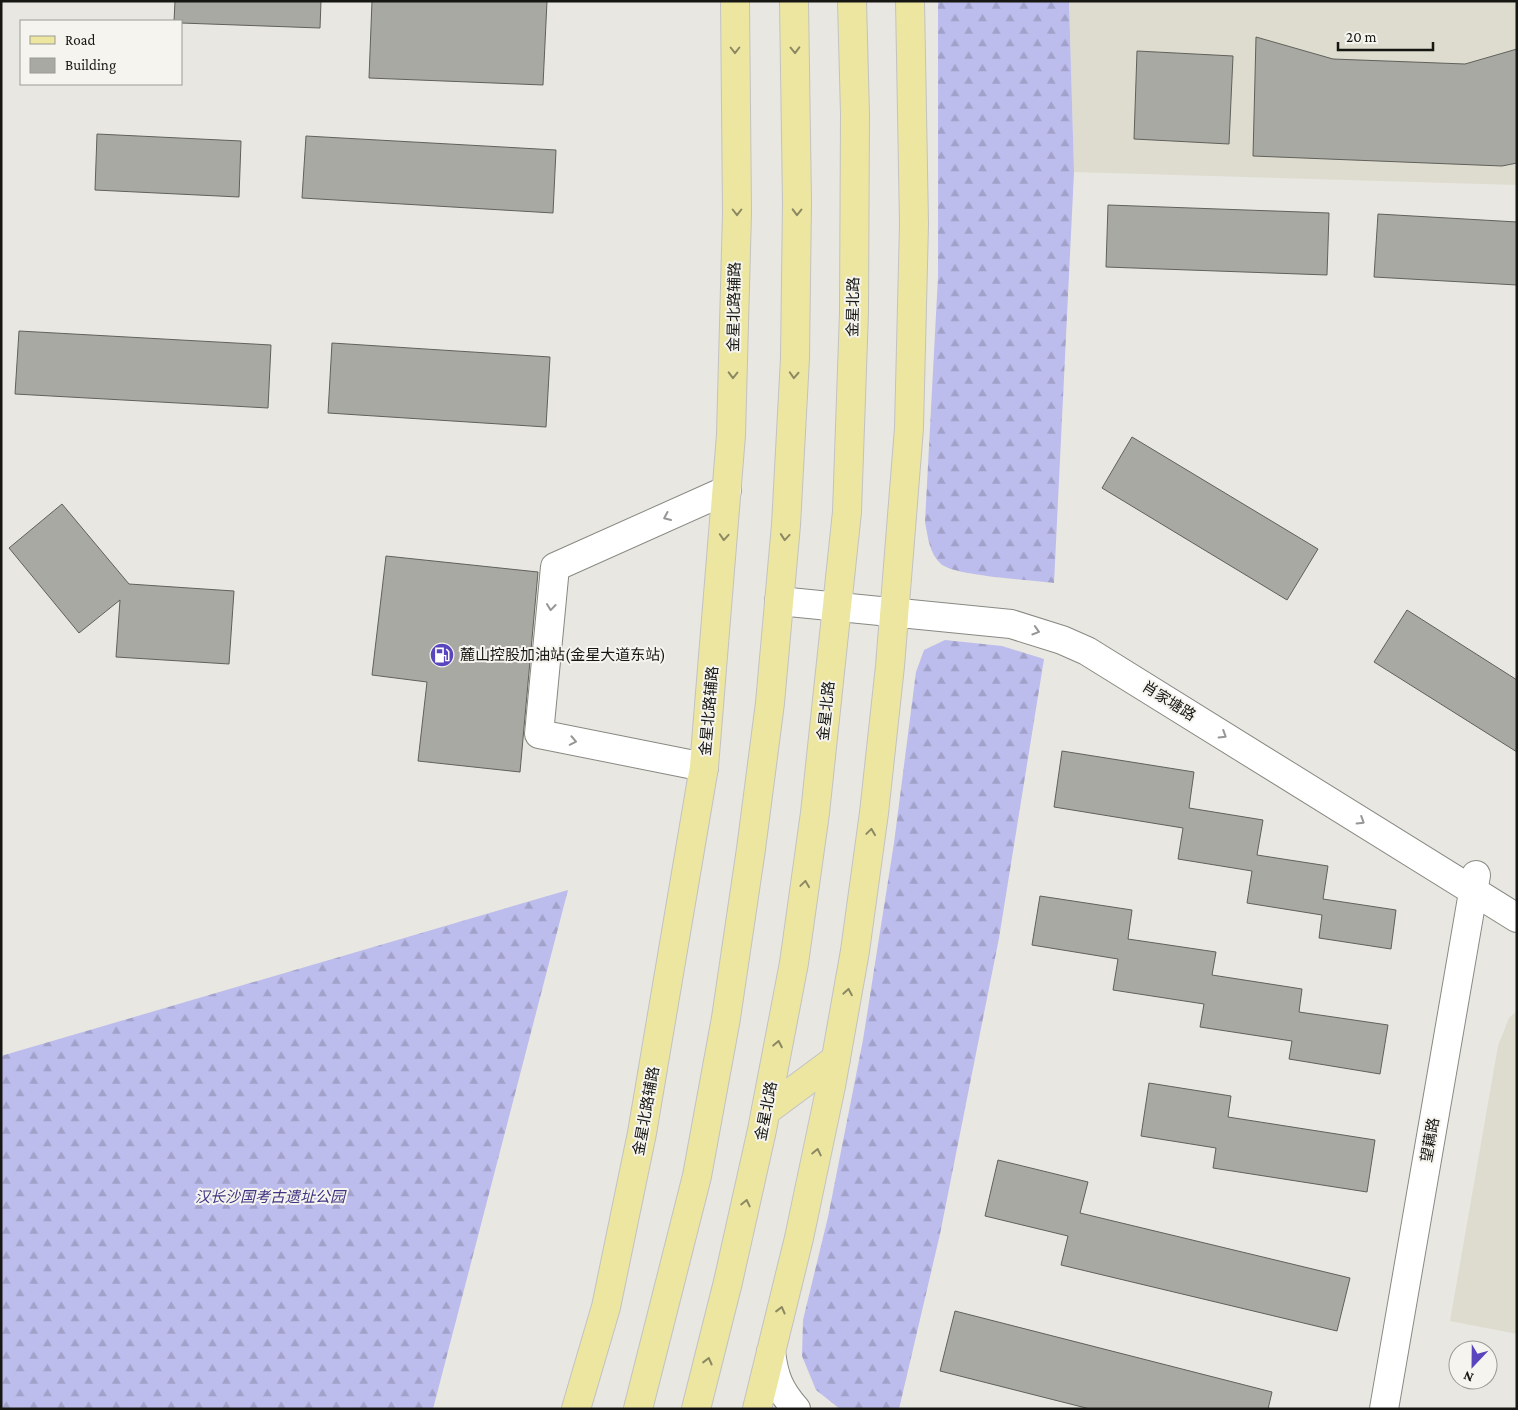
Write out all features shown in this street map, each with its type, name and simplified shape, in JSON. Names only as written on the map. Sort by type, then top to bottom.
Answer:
[{"type":"main road","name":"金星北路辅路","points":[[576,1409],[606,1307],[642,1134],[704,767],[731,436],[737,213],[735,1]]},
{"type":"main road","points":[[638,1409],[696,1176],[726,1018],[770,703],[786,525],[795,358],[797,204],[794,1]]},
{"type":"main road","name":"金星北路","points":[[696,1409],[728,1282],[766,1110],[794,963],[816,813],[847,512],[854,312],[855,114],[852,1]]},
{"type":"main road","points":[[757,1409],[801,1228],[836,1059],[855,951],[874,813],[895,603],[909,418],[914,224],[910,1]]},
{"type":"main road","points":[[766,1110],[836,1059]]},
{"type":"street","points":[[704,767],[539,734],[555,567],[727,490]]},
{"type":"street","name":"肖家塘路","points":[[780,593],[895,603],[1011,624],[1087,650],[1483,886],[1517,918]]},
{"type":"street","name":"肖家塘路","points":[[1483,886],[1517,896]]},
{"type":"street","name":"望藕路","points":[[1384,1409],[1483,886]]},
{"type":"street","name":"望藕路","points":[[1402,1409],[1483,886]]},
{"type":"street","points":[[771,1352],[778,1386],[796,1409]]},
{"type":"shaded area","points":[[1069,1],[1517,2],[1517,185],[1074,172]]},
{"type":"shaded area","points":[[1517,1011],[1517,1334],[1450,1321],[1498,1046],[1509,1018]]},
{"type":"green space","points":[[938,1],[1069,1],[1074,172],[1054,583],[961,572],[949,568],[937,560],[927,533],[925,522],[938,277]]},
{"type":"green space","points":[[945,640],[1002,646],[1044,659],[999,938],[940,1234],[899,1409],[840,1409],[816,1390],[802,1356],[803,1320],[828,1217],[863,1040],[894,843],[916,672],[924,650]]},
{"type":"green space","name":"汉长沙国考古遗址公园","points":[[568,890],[433,1409],[1,1409],[1,1056]]},
{"type":"building","points":[[175,1],[321,1],[320,28],[182,23],[182,20],[174,20]]},
{"type":"building","points":[[372,1],[547,1],[543,85],[369,78]]},
{"type":"building","points":[[1256,37],[1333,59],[1465,64],[1517,49],[1517,163],[1502,166],[1253,156]]},
{"type":"building","points":[[1137,51],[1233,56],[1229,144],[1134,139]]},
{"type":"building","points":[[97,134],[241,141],[239,197],[95,190]]},
{"type":"building","points":[[306,136],[556,150],[553,213],[302,198]]},
{"type":"building","points":[[1108,205],[1329,213],[1327,275],[1106,267]]},
{"type":"building","points":[[1378,214],[1517,222],[1517,285],[1374,277]]},
{"type":"building","points":[[19,331],[271,345],[268,408],[15,394]]},
{"type":"building","points":[[332,343],[550,357],[546,427],[328,413]]},
{"type":"building","points":[[1132,437],[1318,549],[1287,600],[1102,488]]},
{"type":"building","points":[[62,504],[129,584],[234,591],[229,664],[116,657],[120,600],[79,633],[9,548]]},
{"type":"building","points":[[386,556],[538,572],[520,772],[418,761],[427,682],[372,675]]},
{"type":"building","points":[[1407,610],[1517,680],[1517,752],[1374,662]]},
{"type":"building","points":[[1062,751],[1194,772],[1189,808],[1263,820],[1257,855],[1328,866],[1323,899],[1396,910],[1391,949],[1319,938],[1322,915],[1247,903],[1252,871],[1178,859],[1183,828],[1054,807]]},
{"type":"building","points":[[1040,896],[1132,910],[1128,939],[1216,952],[1212,975],[1302,989],[1299,1012],[1388,1025],[1380,1074],[1289,1059],[1292,1041],[1200,1027],[1204,1004],[1113,990],[1118,959],[1032,945]]},
{"type":"building","points":[[1149,1083],[1231,1096],[1228,1117],[1375,1140],[1367,1192],[1213,1168],[1216,1148],[1141,1136]]},
{"type":"building","points":[[998,1160],[1088,1182],[1080,1213],[1350,1278],[1337,1331],[1061,1265],[1068,1236],[985,1216]]},
{"type":"building","points":[[955,1311],[1272,1392],[1268,1409],[1090,1409],[940,1371]]},
{"type":"place","name":"麓山控股加油站(金星大道东站)","points":[[442,655]]}]
